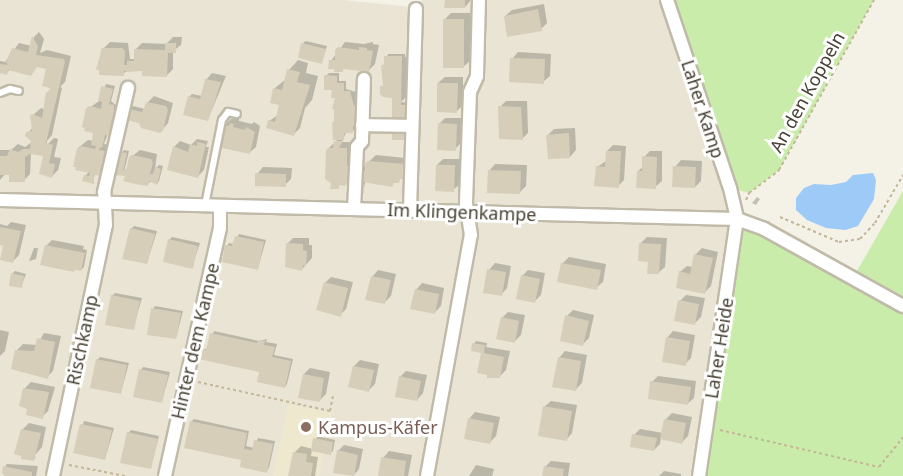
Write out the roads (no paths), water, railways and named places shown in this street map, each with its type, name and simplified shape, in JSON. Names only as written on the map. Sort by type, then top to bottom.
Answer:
[{"type":"street","points":[[427,476],[471,235],[466,202],[470,92],[477,76],[479,0]]},
{"type":"street","name":"Laher Kamp","points":[[667,0],[730,188],[737,219]]},
{"type":"street","points":[[410,211],[416,9]]},
{"type":"street","points":[[354,209],[357,147],[362,141],[364,79]]},
{"type":"street","name":"Rischkamp","points":[[53,476],[106,225],[104,192],[128,88]]},
{"type":"street","points":[[362,125],[412,126]]},
{"type":"street","name":"Im Klingenkampe","points":[[0,200],[737,219],[764,229],[903,306]]},
{"type":"street","name":"Hinter dem Kampe","points":[[165,476],[220,228],[220,206]]},
{"type":"street","name":"Laher Heide","points":[[699,476],[737,219]]},
{"type":"lane","points":[[0,93],[10,89],[19,91]]},
{"type":"lane","points":[[205,206],[222,120],[228,112],[237,114]]},
{"type":"water","points":[[873,173],[876,180],[874,199],[858,226],[845,230],[826,228],[807,220],[796,210],[796,198],[804,188],[814,184],[831,185],[846,182],[853,175]]},
{"type":"place","name":"Kampus-Käfer","points":[[306,427]]}]
